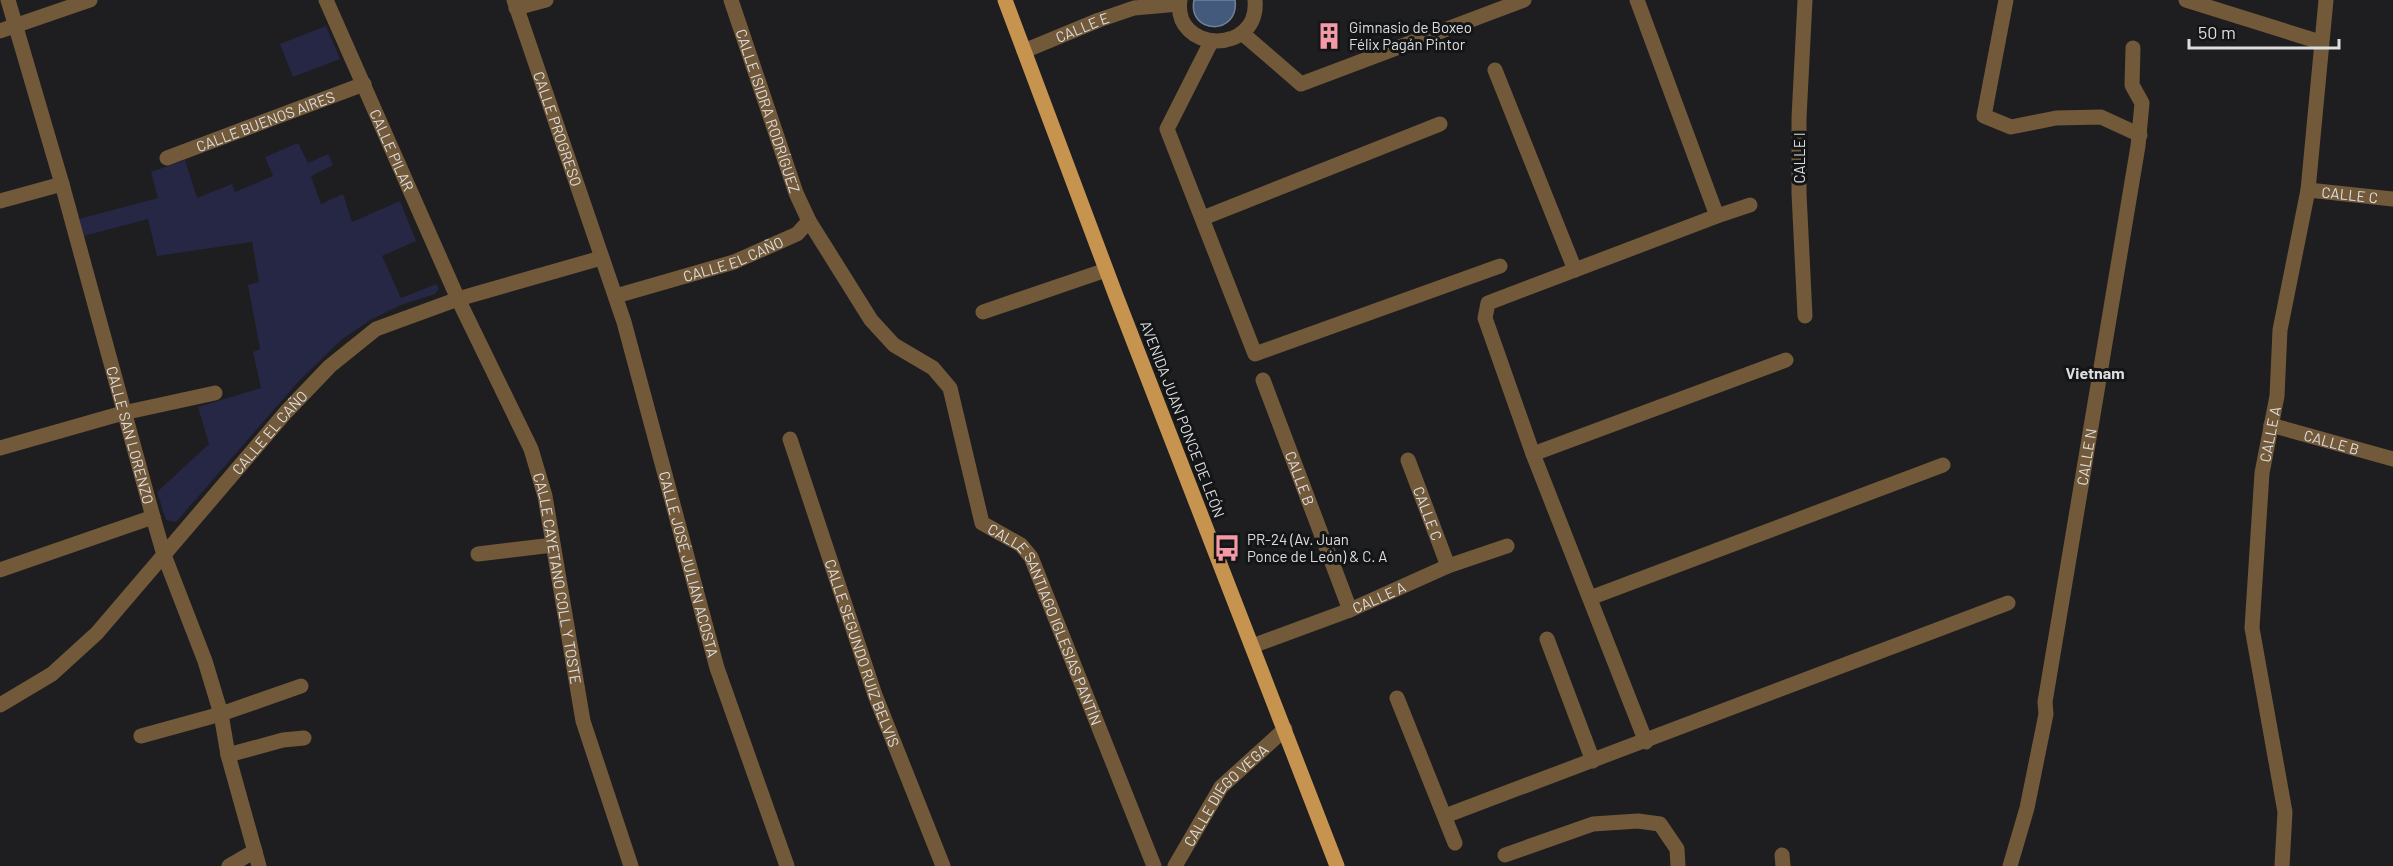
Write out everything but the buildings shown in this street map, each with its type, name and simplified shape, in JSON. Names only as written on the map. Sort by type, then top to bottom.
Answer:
[{"type":"main road","name":"AVENIDA JUAN PONCE DE LEÓN","points":[[1005,0],[1106,270],[1337,866]]},
{"type":"street","name":"CALLE SAN LORENZO","points":[[8,0],[62,184],[123,413],[164,555],[205,661],[221,714],[228,755],[257,858]]},
{"type":"street","points":[[0,31],[90,0]]},
{"type":"street","name":"CALLE PILAR","points":[[326,0],[458,299]]},
{"type":"street","points":[[515,4],[546,0]]},
{"type":"street","name":"CALLE ISIDRA RODRÍGUEZ","points":[[731,0],[796,193],[809,221]]},
{"type":"street","points":[[1255,0],[1254,15],[1242,33],[1222,42],[1211,42],[1167,129],[1255,354],[1500,266]]},
{"type":"street","points":[[1242,33],[1301,84],[1524,0]]},
{"type":"street","points":[[1637,0],[1717,216]]},
{"type":"street","name":"CALLE I","points":[[1804,316],[1799,193],[1799,118],[1805,0]]},
{"type":"street","points":[[2006,0],[1984,116],[2011,127],[2056,118],[2101,117],[2140,135]]},
{"type":"street","points":[[2186,0],[2320,42]]},
{"type":"street","name":"CALLE A","points":[[2282,866],[2286,812],[2252,628],[2262,473],[2277,396],[2280,330],[2308,190],[2320,42],[2326,0]]},
{"type":"street","name":"CALLE E","points":[[1024,51],[1134,8],[1179,2],[1185,25],[1201,39],[1211,42]]},
{"type":"street","name":"CALLE PROGRESO","points":[[515,4],[601,258]]},
{"type":"street","name":"CALLE N","points":[[2010,866],[2027,808],[2046,714],[2045,702],[2140,135],[2142,103],[2132,86],[2133,48]]},
{"type":"street","points":[[1495,70],[1575,270]]},
{"type":"street","name":"CALLE BUENOS AIRES","points":[[167,158],[364,84]]},
{"type":"street","points":[[1203,218],[1440,124]]},
{"type":"street","points":[[0,201],[62,184]]},
{"type":"street","name":"CALLE C","points":[[2308,190],[2393,199]]},
{"type":"street","points":[[1646,741],[1533,453],[1485,318],[1488,303],[1750,205]]},
{"type":"street","name":"CALLE EL CAÑO","points":[[616,296],[735,262],[797,234],[809,221]]},
{"type":"street","name":"CALLE SANTIAGO IGLESIAS PANTÍN","points":[[809,221],[871,320],[894,345],[933,368],[950,388],[982,523],[1021,545],[1031,558],[1154,866]]},
{"type":"street","name":"CALLE EL CAÑO","points":[[0,705],[52,674],[97,633],[286,412],[330,366],[376,329],[458,299],[601,258]]},
{"type":"street","name":"CALLE JOSÉ JULIÁN ACOSTA","points":[[601,258],[616,296],[717,668],[787,866]]},
{"type":"street","points":[[983,312],[1106,270]]},
{"type":"street","name":"CALLE CAYETANO COLL Y TOSTE","points":[[458,299],[531,448],[545,496],[583,721],[631,866]]},
{"type":"street","points":[[1533,453],[1786,360]]},
{"type":"street","name":"CALLE B","points":[[1263,380],[1350,610]]},
{"type":"street","points":[[0,448],[123,413],[215,393]]},
{"type":"street","name":"CALLE B","points":[[2271,425],[2393,459]]},
{"type":"street","name":"CALLE SEGUNDO RUIZ BELVIS","points":[[790,439],[875,695],[943,866]]},
{"type":"street","name":"CALLE C","points":[[1408,460],[1449,566]]},
{"type":"street","points":[[1590,598],[1943,465]]},
{"type":"street","points":[[0,570],[153,517]]},
{"type":"street","points":[[478,555],[553,545]]},
{"type":"street","name":"CALLE A","points":[[1252,646],[1350,610],[1449,566],[1506,546]]},
{"type":"street","points":[[1445,816],[2008,603]]},
{"type":"street","points":[[1547,639],[1593,761]]},
{"type":"street","points":[[141,736],[221,714],[301,686]]},
{"type":"street","points":[[1397,698],[1455,843]]},
{"type":"street","name":"CALLE DIEGO VEGA","points":[[1175,866],[1221,787],[1285,729]]},
{"type":"street","points":[[228,755],[283,740],[304,738]]},
{"type":"street","points":[[1505,855],[1593,824],[1648,822],[1660,824],[1677,849],[1678,866]]},
{"type":"street","points":[[229,866],[257,858]]},
{"type":"shaded area","points":[[326,26],[340,59],[293,77],[280,44]]},
{"type":"shaded area","points":[[298,143],[308,163],[328,154],[333,165],[311,176],[321,204],[343,194],[352,222],[400,201],[416,241],[382,256],[401,298],[436,284],[439,289],[435,294],[401,305],[372,319],[341,340],[298,382],[176,522],[166,520],[157,492],[209,444],[198,407],[261,388],[253,352],[260,349],[248,285],[259,282],[252,242],[157,256],[148,219],[84,236],[79,219],[158,198],[151,172],[185,160],[197,198],[232,184],[235,192],[273,176],[265,157]]},
{"type":"water","points":[[1194,0],[1235,0],[1234,12],[1230,20],[1222,25],[1214,27],[1205,25],[1198,20],[1194,12]]},
{"type":"place","name":"Gimnasio de Boxeo Félix Pagán Pintor","points":[[1329,36]]},
{"type":"place","name":"PR-24 (Av. Juan Ponce de León) & C. A","points":[[1227,548]]},
{"type":"district","name":"Vietnam","points":[[2095,372]]}]
